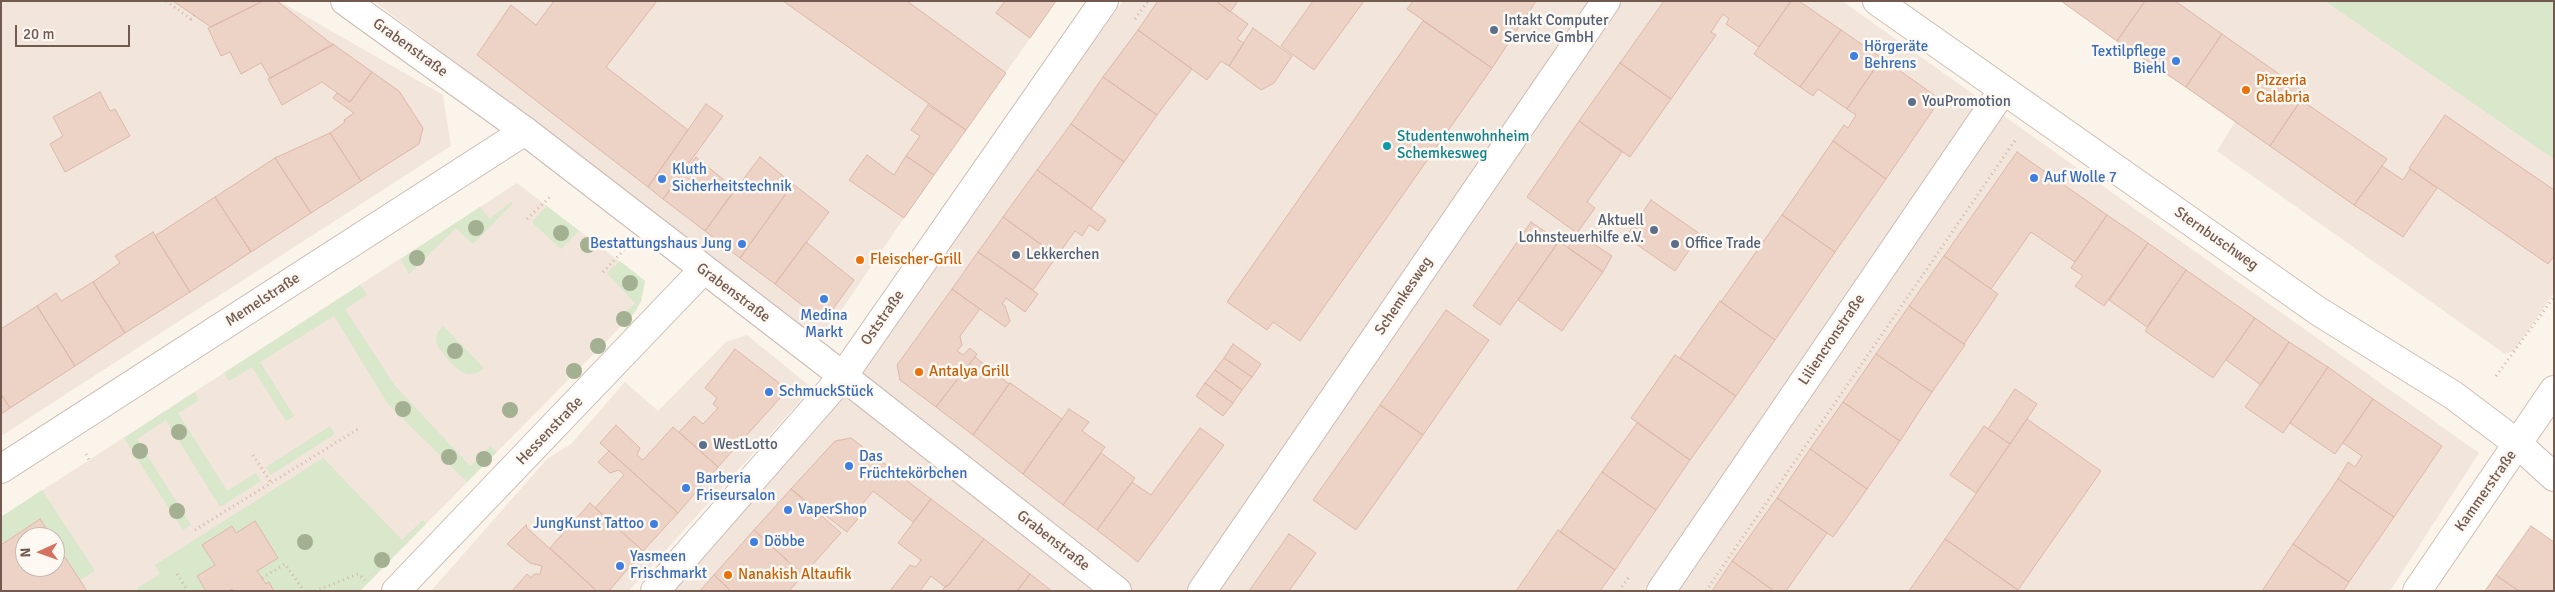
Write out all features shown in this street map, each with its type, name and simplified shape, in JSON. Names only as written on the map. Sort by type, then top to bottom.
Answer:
[{"type":"street","name":"Grabenstraße","points":[[345,1],[525,131],[843,376],[1117,591]]},
{"type":"street","name":"Oststraße","points":[[656,591],[843,376],[1104,1]]},
{"type":"street","name":"Schemkesweg","points":[[1202,591],[1606,1]]},
{"type":"street","name":"Sternbuschweg","points":[[1878,1],[2318,311],[2453,396],[2518,444],[2554,477]]},
{"type":"street","name":"Liliencronstraße","points":[[1661,591],[2003,90]]},
{"type":"street","name":"Memelstraße","points":[[1,469],[525,131]]},
{"type":"street","name":"Hessenstraße","points":[[396,591],[703,270]]},
{"type":"street","name":"Kammerstraße","points":[[2417,591],[2554,390]]},
{"type":"path","points":[[166,1],[191,19],[194,15]]},
{"type":"path","points":[[1706,591],[2018,136]]},
{"type":"path","points":[[2496,376],[2554,297]]},
{"type":"path","points":[[195,530],[358,429]]},
{"type":"path","points":[[253,456],[271,483]]},
{"type":"path","points":[[262,578],[285,564],[304,591]]},
{"type":"path","points":[[177,574],[188,591]]},
{"type":"path","points":[[315,591],[358,574],[368,583]]},
{"type":"shaded area","points":[[1,1],[279,1],[443,95],[451,146],[1,436]]},
{"type":"shaded area","points":[[374,1],[1056,1],[821,340]]},
{"type":"shaded area","points":[[1123,1],[1842,1],[2479,453],[2390,591],[658,591],[858,368]]},
{"type":"shaded area","points":[[2061,1],[2554,1],[2554,293],[2514,351],[2505,354],[2217,151],[2235,122]]},
{"type":"shaded area","points":[[517,183],[645,281],[637,310],[360,591],[1,591],[1,517]]},
{"type":"shaded area","points":[[747,335],[812,388],[629,591],[431,591],[547,459],[571,444],[625,382],[658,411],[726,342]]},
{"type":"green space","points":[[2325,1],[2554,1],[2554,159]]},
{"type":"green space","points":[[511,202],[513,203],[473,244],[456,228],[409,274],[401,259],[480,207],[490,219]]},
{"type":"green space","points":[[547,206],[579,231],[561,249],[532,222]]},
{"type":"green space","points":[[620,261],[645,281],[641,301],[631,317],[626,312],[635,303],[607,273]]},
{"type":"green space","points":[[360,285],[367,295],[345,309],[395,386],[470,466],[490,446],[497,452],[467,482],[388,404],[334,316],[260,362],[294,416],[286,421],[252,367],[229,381],[224,373]]},
{"type":"green space","points":[[443,326],[484,368],[477,373],[469,374],[461,372],[449,361],[438,347],[436,340],[438,332]]},
{"type":"green space","points":[[195,392],[199,400],[178,413],[227,491],[256,473],[261,481],[220,507],[166,420],[137,439],[191,525],[183,530],[124,438]]},
{"type":"green space","points":[[330,426],[335,434],[271,475],[266,467]]},
{"type":"green space","points":[[323,458],[402,540],[423,520],[426,524],[360,591],[138,591],[137,588],[160,574],[155,565]]},
{"type":"green space","points":[[42,490],[95,571],[80,580],[65,557],[65,527],[45,527],[40,519],[28,527],[15,527],[15,536],[1,545],[1,517]]},
{"type":"building","points":[[173,1],[263,1],[211,27]]},
{"type":"building","points":[[263,1],[277,1],[333,45],[270,78],[261,63],[241,74],[230,52],[221,56],[208,28]]},
{"type":"building","points":[[554,1],[657,1],[606,67],[688,130],[648,187],[477,55],[511,5],[536,25]]},
{"type":"building","points":[[783,1],[907,1],[1006,73],[966,130]]},
{"type":"building","points":[[1005,1],[1056,1],[1030,38],[996,13]]},
{"type":"building","points":[[1158,1],[1216,1],[1248,24],[1237,39],[1244,43],[1229,66],[1221,61],[1207,80],[1138,30]]},
{"type":"building","points":[[1216,1],[1238,1],[1230,12]]},
{"type":"building","points":[[1313,1],[1364,1],[1314,70],[1281,46]]},
{"type":"building","points":[[1413,1],[1536,1],[1492,68],[1407,9]]},
{"type":"building","points":[[1664,1],[1791,1],[1759,47],[1726,24],[1729,19],[1723,14],[1711,32],[1716,35],[1671,99],[1620,63]]},
{"type":"building","points":[[1791,1],[1799,1],[1841,30],[1800,87],[1754,54]]},
{"type":"building","points":[[2061,1],[2145,1],[2117,41]]},
{"type":"building","points":[[2145,1],[2175,1],[2222,34],[2186,87],[2117,41]]},
{"type":"building","name":"Studentenwohnheim Schemkesweg","points":[[1423,21],[1492,68],[1300,341],[1273,322],[1267,330],[1227,302]]},
{"type":"building","points":[[1253,28],[1292,56],[1274,83],[1261,90],[1229,66]]},
{"type":"building","points":[[1138,30],[1192,69],[1157,115],[1103,77]]},
{"type":"building","points":[[1841,30],[1882,58],[1847,109],[1818,89],[1813,96],[1800,87]]},
{"type":"building","name":"Pizzeria Calabria","points":[[2222,34],[2306,93],[2270,146],[2186,87]]},
{"type":"building","points":[[333,44],[372,72],[350,102],[322,82],[282,105],[268,79]]},
{"type":"building","points":[[1882,58],[1934,95],[1935,107],[1886,179],[1833,141],[1844,125],[1848,128],[1856,115],[1847,109]]},
{"type":"building","points":[[1620,63],[1671,99],[1630,157],[1579,121]]},
{"type":"building","points":[[372,72],[399,91],[423,128],[419,144],[361,181],[330,133],[354,113],[333,98],[337,93],[350,102]]},
{"type":"building","points":[[1103,77],[1157,115],[1124,162],[1071,124]]},
{"type":"building","points":[[100,92],[110,111],[115,109],[130,136],[65,172],[50,144],[63,136],[53,117]]},
{"type":"building","points":[[2301,100],[2387,159],[2354,205],[2270,146]]},
{"type":"building","points":[[706,104],[723,116],[663,199],[648,187]]},
{"type":"building","points":[[928,105],[966,130],[934,175],[906,156],[920,136],[911,130]]},
{"type":"building","points":[[2445,115],[2554,190],[2554,256],[2548,264],[2409,168]]},
{"type":"building","points":[[1579,121],[1622,152],[1587,202],[1595,208],[1577,233],[1527,197]]},
{"type":"building","points":[[1071,124],[1124,162],[1091,209],[1037,170]]},
{"type":"building","points":[[330,133],[361,181],[311,213],[275,158]]},
{"type":"building","points":[[1833,141],[1886,179],[1835,252],[1782,215]]},
{"type":"building","points":[[2017,152],[2107,215],[2075,262],[2031,232],[1991,289],[1944,256]]},
{"type":"building","points":[[867,155],[894,175],[906,156],[934,175],[904,218],[849,180]]},
{"type":"building","points":[[696,157],[735,189],[705,231],[663,199]]},
{"type":"building","points":[[760,157],[793,184],[740,258],[705,231]]},
{"type":"building","points":[[275,158],[311,213],[251,252],[215,197]]},
{"type":"building","points":[[2382,166],[2403,180],[2410,169],[2437,188],[2403,237],[2354,205]]},
{"type":"building","points":[[1037,170],[1106,220],[1098,231],[1089,225],[1082,236],[1075,231],[1057,256],[1003,217]]},
{"type":"building","points":[[793,184],[829,212],[775,284],[740,258]]},
{"type":"building","points":[[215,197],[251,252],[190,292],[155,236]]},
{"type":"building","points":[[1651,200],[1700,234],[1675,271],[1626,237]]},
{"type":"building","points":[[1782,215],[1835,252],[1775,340],[1721,302]]},
{"type":"building","points":[[2107,215],[2148,243],[2104,306],[2075,286],[2083,276],[2071,268]]},
{"type":"building","points":[[1003,217],[1057,256],[1033,290],[978,252]]},
{"type":"building","points":[[1531,222],[1559,241],[1500,325],[1473,306]]},
{"type":"building","points":[[153,232],[190,292],[125,333],[93,282],[120,263],[115,256]]},
{"type":"building","points":[[1577,233],[1612,256],[1603,272],[1568,248]]},
{"type":"building","points":[[1559,241],[1603,272],[1562,331],[1518,300]]},
{"type":"building","points":[[806,242],[854,280],[830,313],[816,316],[775,284]]},
{"type":"building","points":[[2148,243],[2186,270],[2147,327],[2109,300]]},
{"type":"building","points":[[978,252],[1038,294],[1025,312],[1006,298],[1002,304],[1005,306],[1010,321],[1005,327],[952,289]]},
{"type":"building","points":[[1944,256],[1998,294],[1964,344],[1909,306]]},
{"type":"building","points":[[2186,270],[2255,318],[2213,378],[2145,331]]},
{"type":"building","points":[[93,282],[125,333],[75,366],[37,306],[56,293],[61,301]]},
{"type":"building","points":[[952,289],[980,309],[960,336],[962,345],[957,351],[963,355],[970,348],[977,354],[936,407],[900,380],[897,365]]},
{"type":"building","points":[[1720,301],[1775,340],[1736,396],[1680,358]]},
{"type":"building","points":[[37,306],[75,366],[10,408],[1,394],[1,329]]},
{"type":"building","points":[[1909,306],[1965,345],[1932,392],[1876,354]]},
{"type":"building","points":[[1446,310],[1489,340],[1423,435],[1380,405]]},
{"type":"building","points":[[2255,318],[2289,342],[2261,385],[2226,360]]},
{"type":"building","points":[[2289,342],[2328,367],[2283,433],[2245,407]]},
{"type":"building","points":[[1233,344],[1261,364],[1252,377],[1224,358]]},
{"type":"building","points":[[735,349],[779,383],[781,397],[718,467],[679,432],[694,416],[703,424],[718,408],[713,404],[717,398],[705,388]]},
{"type":"building","points":[[1876,354],[1932,392],[1900,441],[1843,402]]},
{"type":"building","points":[[1675,355],[1736,396],[1690,460],[1631,418]]},
{"type":"building","points":[[975,357],[1009,384],[973,435],[936,407]]},
{"type":"building","points":[[1224,358],[1252,377],[1242,390],[1215,370]]},
{"type":"building","points":[[2328,367],[2373,399],[2335,454],[2290,423]]},
{"type":"building","points":[[1215,370],[1242,390],[1233,403],[1205,383]]},
{"type":"building","points":[[1010,383],[1062,419],[1023,474],[973,435]]},
{"type":"building","points":[[1205,383],[1233,403],[1223,416],[1196,396]]},
{"type":"building","points":[[2015,389],[2037,404],[2010,444],[1988,429]]},
{"type":"building","points":[[1,394],[10,408],[1,414]]},
{"type":"building","points":[[2373,399],[2442,446],[2394,517],[2338,479],[2348,462],[2355,467],[2362,456],[2343,443]]},
{"type":"building","points":[[1843,402],[1900,441],[1867,489],[1810,449]]},
{"type":"building","points":[[1380,405],[1423,435],[1356,530],[1313,500]]},
{"type":"building","points":[[1069,409],[1089,422],[1082,431],[1105,447],[1063,505],[1023,474]]},
{"type":"building","points":[[2027,419],[2101,471],[2018,590],[1945,539]]},
{"type":"building","points":[[1637,423],[1690,460],[1656,510],[1602,472]]},
{"type":"building","points":[[616,425],[640,448],[637,455],[643,460],[673,427],[718,467],[678,513],[600,443]]},
{"type":"building","points":[[1984,426],[2010,444],[1976,493],[1950,475]]},
{"type":"building","points":[[1200,428],[1224,445],[1138,562],[1097,530],[1132,482],[1151,495]]},
{"type":"building","points":[[851,438],[931,499],[913,522],[873,491],[860,507],[865,510],[847,532],[791,489],[835,441]]},
{"type":"building","points":[[1810,449],[1867,489],[1833,537],[1777,498]]},
{"type":"building","points":[[609,451],[678,513],[643,551],[595,508],[624,475],[619,470],[610,473],[598,462]]},
{"type":"building","points":[[1101,453],[1135,478],[1097,530],[1063,505]]},
{"type":"building","points":[[1602,472],[1656,510],[1615,570],[1560,532]]},
{"type":"building","points":[[2338,479],[2394,517],[2349,582],[2293,544]]},
{"type":"building","points":[[791,489],[841,533],[803,575],[754,530]]},
{"type":"building","points":[[1777,498],[1827,533],[1786,591],[1774,591],[1732,561]]},
{"type":"building","points":[[931,499],[984,539],[948,586],[945,587],[931,576],[920,591],[890,591],[910,565],[916,567],[921,560],[898,543]]},
{"type":"building","points":[[590,503],[643,551],[609,591],[597,591],[550,548]]},
{"type":"building","points":[[40,519],[45,527],[28,527]]},
{"type":"building","points":[[255,521],[278,558],[257,571],[266,584],[269,582],[274,591],[233,591],[232,589],[228,591],[206,591],[197,576],[215,565],[202,545],[232,526],[236,533]]},
{"type":"building","points":[[526,525],[527,528],[597,591],[512,591],[527,574],[531,578],[534,574],[540,574],[542,566],[530,563],[507,544]]},
{"type":"building","points":[[2531,526],[2554,542],[2554,591],[2519,591],[2496,575]]},
{"type":"building","points":[[754,530],[803,575],[789,591],[731,591],[714,575]]},
{"type":"building","points":[[1558,530],[1615,570],[1600,591],[1516,591]]},
{"type":"building","points":[[1289,534],[1316,553],[1289,591],[1249,591]]},
{"type":"building","points":[[15,536],[15,577],[65,577],[65,557],[87,591],[1,591],[1,545]]},
{"type":"building","points":[[984,539],[1030,574],[1017,591],[942,591],[946,585],[948,586]]},
{"type":"building","points":[[1945,539],[2018,590],[2019,591],[1909,591]]},
{"type":"building","points":[[2293,544],[2349,582],[2343,591],[2262,591]]},
{"type":"building","points":[[1732,561],[1774,591],[1712,591]]},
{"type":"building","points":[[1030,574],[1052,591],[1017,591]]},
{"type":"building","points":[[714,575],[731,591],[700,591]]},
{"type":"building","points":[[2497,576],[2519,591],[2485,591]]},
{"type":"place","name":"Intakt Computer Service GmbH","points":[[1494,30]]},
{"type":"place","name":"Hörgeräte Behrens","points":[[1854,56]]},
{"type":"place","name":"Textilpflege Biehl","points":[[2176,61]]},
{"type":"place","name":"Pizzeria Calabria","points":[[2246,90]]},
{"type":"place","name":"YouPromotion","points":[[1912,102]]},
{"type":"place","name":"Studentenwohnheim Schemkesweg","points":[[1387,146]]},
{"type":"place","name":"Auf Wolle 7","points":[[2034,178]]},
{"type":"place","name":"Kluth Sicherheitstechnik","points":[[662,179]]},
{"type":"place","name":"Aktuell Lohnsteuerhilfe e.V.","points":[[1654,230]]},
{"type":"place","name":"Bestattungshaus Jung","points":[[742,244]]},
{"type":"place","name":"Office Trade","points":[[1675,244]]},
{"type":"place","name":"Lekkerchen","points":[[1016,255]]},
{"type":"place","name":"Fleischer-Grill","points":[[860,260]]},
{"type":"place","name":"Medina Markt","points":[[824,299]]},
{"type":"place","name":"Antalya Grill","points":[[919,372]]},
{"type":"place","name":"SchmuckStück","points":[[769,392]]},
{"type":"place","name":"WestLotto","points":[[703,445]]},
{"type":"place","name":"Das Früchtekörbchen","points":[[849,466]]},
{"type":"place","name":"Barberia Friseursalon","points":[[686,488]]},
{"type":"place","name":"VaperShop","points":[[788,510]]},
{"type":"place","name":"JungKunst Tattoo","points":[[654,524]]},
{"type":"place","name":"Döbbe","points":[[754,542]]},
{"type":"place","name":"Yasmeen Frischmarkt","points":[[620,566]]},
{"type":"place","name":"Nanakish Altaufik","points":[[728,575]]}]
